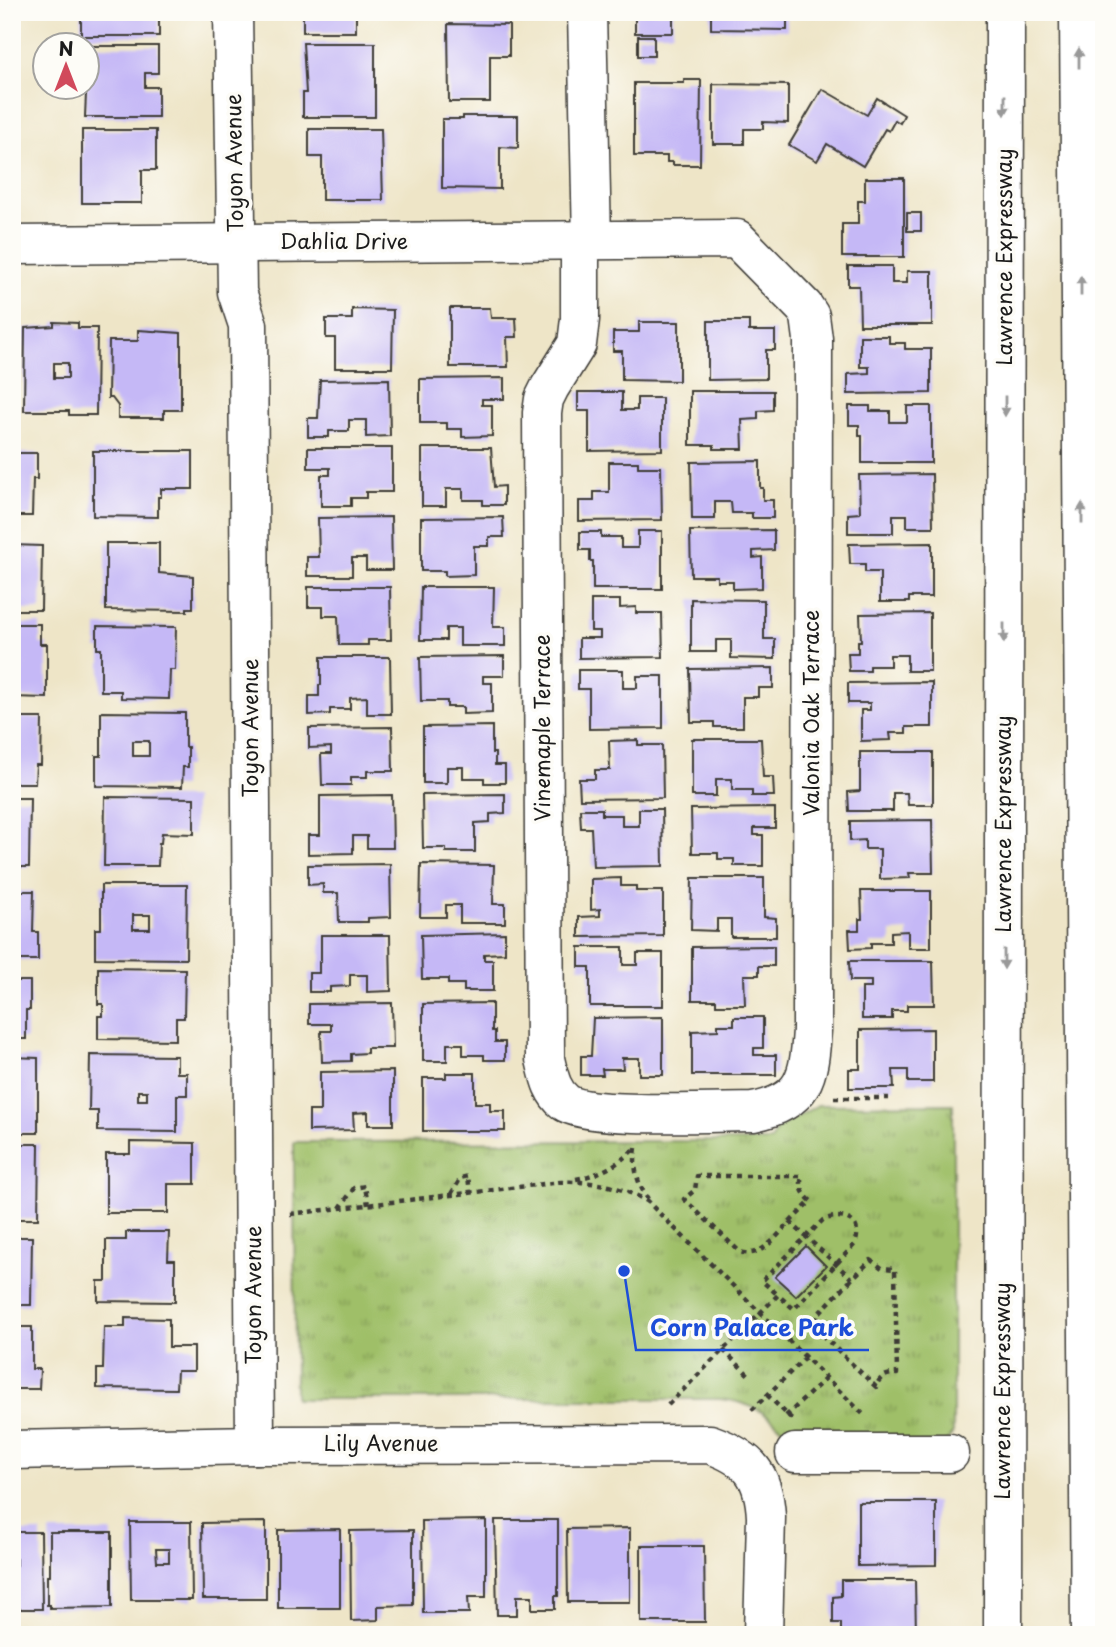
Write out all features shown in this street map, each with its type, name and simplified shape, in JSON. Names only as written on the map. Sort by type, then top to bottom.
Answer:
[{"type":"main road","name":"Toyon Avenue","points":[[233,12],[237,292],[248,325],[255,1445]]},
{"type":"main road","name":"Vinemaple Terrace","points":[[587,12],[586,241],[580,319],[577,344],[550,387],[544,399],[542,414],[545,1059],[552,1087],[568,1104],[579,1109],[608,1112],[681,1112]]},
{"type":"main road","name":"Lawrence Expressway","points":[[1003,1635],[1005,12]]},
{"type":"main road","points":[[1079,12],[1090,1635]]},
{"type":"main road","name":"Dahlia Drive","points":[[12,245],[737,239]]},
{"type":"main road","name":"Valonia Oak Terrace","points":[[681,1112],[753,1112],[779,1105],[800,1090],[808,1069],[811,1046],[812,327],[810,316],[804,307],[737,239]]},
{"type":"main road","points":[[788,1437],[902,1453],[950,1453]]},
{"type":"main road","name":"Lily Avenue","points":[[12,1450],[255,1445],[710,1444],[730,1451],[745,1461],[761,1483],[765,1500],[763,1635]]},
{"type":"path","points":[[828,1098],[889,1098]]},
{"type":"path","points":[[639,1137],[634,1165],[637,1178],[652,1206]]},
{"type":"path","points":[[290,1214],[561,1182],[603,1172],[636,1146]]},
{"type":"path","points":[[451,1195],[461,1178],[468,1176],[470,1193]]},
{"type":"path","points":[[697,1176],[802,1176],[800,1182],[803,1192],[811,1201],[790,1222],[761,1251],[748,1255],[740,1252],[684,1199],[695,1190],[697,1176]]},
{"type":"path","points":[[561,1182],[601,1182],[640,1197],[652,1206],[902,1453]]},
{"type":"path","points":[[340,1208],[354,1188],[365,1186],[368,1205]]},
{"type":"path","points":[[842,1216],[850,1220],[858,1236],[855,1244],[836,1264],[794,1309],[762,1281],[823,1220],[842,1216]]},
{"type":"path","points":[[790,1222],[852,1279]]},
{"type":"path","points":[[870,1260],[882,1268],[895,1269],[897,1374],[884,1376],[876,1387],[823,1336],[816,1321],[819,1313],[852,1279],[870,1260]]},
{"type":"path","points":[[668,1405],[778,1295]]},
{"type":"path","points":[[723,1350],[751,1377]]},
{"type":"path","points":[[752,1410],[805,1358]]},
{"type":"path","points":[[788,1437],[826,1378]]},
{"type":"green space","points":[[953,1104],[953,1433],[944,1444],[793,1442],[778,1425],[761,1412],[742,1403],[720,1399],[295,1399],[294,1142],[771,1141],[778,1128],[818,1105]]},
{"type":"building","points":[[81,12],[159,12],[159,36],[102,36],[102,32],[81,32]]},
{"type":"building","points":[[303,12],[356,12],[356,32],[303,32]]},
{"type":"building","points":[[635,12],[673,12],[673,33],[635,33]]},
{"type":"building","points":[[711,12],[787,12],[787,30],[711,29]]},
{"type":"building","points":[[448,24],[509,25],[509,56],[490,56],[490,102],[449,102]]},
{"type":"building","points":[[638,36],[654,36],[654,56],[638,56]]},
{"type":"building","points":[[303,43],[375,43],[375,117],[303,117],[303,93],[306,93]]},
{"type":"building","points":[[102,46],[158,46],[158,73],[145,73],[145,87],[158,87],[158,117],[85,117],[86,102],[102,102]]},
{"type":"building","points":[[684,80],[701,80],[700,165],[673,165],[673,162],[667,162],[667,156],[634,156],[634,83],[684,83]]},
{"type":"building","points":[[713,84],[788,85],[788,123],[763,122],[763,129],[744,129],[744,144],[713,144]]},
{"type":"building","points":[[822,89],[867,115],[877,98],[904,115],[900,123],[895,120],[889,131],[885,129],[863,166],[827,144],[817,161],[789,145]]},
{"type":"building","points":[[463,116],[518,116],[518,148],[500,147],[500,189],[442,188],[442,119],[463,119]]},
{"type":"building","points":[[309,129],[381,129],[383,200],[322,200],[322,157],[309,157]]},
{"type":"building","points":[[82,130],[156,130],[156,170],[142,170],[142,203],[82,203]]},
{"type":"building","points":[[12,152],[15,152],[15,201],[12,201]]},
{"type":"building","points":[[865,178],[904,178],[904,257],[842,257],[842,224],[858,224],[858,201],[865,201]]},
{"type":"building","points":[[907,213],[921,213],[921,231],[907,231]]},
{"type":"building","points":[[848,266],[892,266],[892,283],[907,283],[907,271],[932,271],[932,325],[860,325],[859,286],[848,286]]},
{"type":"building","points":[[450,308],[490,308],[491,318],[516,318],[517,337],[507,337],[508,367],[450,367]]},
{"type":"building","points":[[352,309],[393,310],[392,368],[335,368],[335,338],[326,338],[326,319],[352,319]]},
{"type":"building","points":[[708,321],[749,321],[749,331],[775,331],[775,350],[766,350],[766,379],[708,380]]},
{"type":"building","points":[[54,322],[78,323],[78,328],[97,328],[96,415],[69,415],[69,411],[24,411],[25,328],[54,326]],"holes":[[[54,363],[68,363],[68,378],[54,378]]]},
{"type":"building","points":[[639,322],[679,322],[679,381],[622,380],[622,351],[613,351],[613,332],[639,332]]},
{"type":"building","points":[[138,330],[181,333],[181,410],[164,410],[164,418],[118,418],[118,406],[112,398],[108,398],[109,341],[138,341]]},
{"type":"building","points":[[860,336],[889,336],[889,343],[905,343],[905,349],[931,349],[931,393],[848,394],[848,374],[869,373],[869,367],[860,367]]},
{"type":"building","points":[[504,378],[504,399],[482,399],[482,405],[492,405],[492,436],[462,437],[462,429],[447,429],[447,423],[420,423],[420,379]]},
{"type":"building","points":[[389,379],[390,436],[366,437],[366,420],[349,420],[349,431],[329,431],[329,437],[308,437],[308,418],[318,418],[320,380]]},
{"type":"building","points":[[690,391],[773,391],[773,410],[758,411],[758,419],[742,420],[743,449],[714,449],[714,445],[690,445]]},
{"type":"building","points":[[578,392],[622,392],[622,410],[637,410],[637,398],[662,398],[662,450],[589,451],[589,411],[578,411]]},
{"type":"building","points":[[849,406],[870,406],[870,411],[890,411],[890,422],[907,422],[907,406],[931,406],[931,463],[862,463],[862,436],[859,436],[859,425],[849,425]]},
{"type":"building","points":[[308,448],[392,448],[392,492],[366,492],[366,498],[351,498],[351,506],[321,506],[321,475],[330,475],[330,468],[308,468]]},
{"type":"building","points":[[422,448],[491,448],[494,487],[504,486],[504,505],[483,505],[483,500],[463,500],[463,489],[446,489],[446,506],[422,506]]},
{"type":"building","points":[[93,451],[193,451],[193,489],[161,489],[161,497],[158,497],[158,517],[93,516]]},
{"type":"building","points":[[12,453],[37,453],[32,516],[12,516]]},
{"type":"building","points":[[760,461],[760,488],[763,488],[763,500],[773,500],[773,518],[752,518],[752,513],[732,513],[731,502],[715,502],[715,519],[692,519],[691,462]]},
{"type":"building","points":[[609,462],[638,462],[638,467],[661,467],[662,520],[579,521],[579,501],[594,501],[594,492],[609,492]]},
{"type":"building","points":[[932,474],[933,527],[907,527],[907,515],[893,515],[893,533],[848,533],[848,514],[860,513],[859,475]]},
{"type":"building","points":[[391,517],[392,570],[366,570],[366,558],[352,558],[352,576],[307,576],[307,557],[319,557],[318,518]]},
{"type":"building","points":[[503,517],[504,537],[489,537],[489,546],[474,546],[474,575],[445,576],[445,571],[421,571],[421,518]]},
{"type":"building","points":[[774,530],[774,550],[753,551],[753,558],[762,557],[762,588],[733,589],[733,581],[717,581],[717,576],[691,576],[690,531]]},
{"type":"building","points":[[638,531],[662,531],[662,589],[593,589],[593,561],[590,561],[590,550],[580,550],[580,532],[601,532],[601,537],[621,537],[621,548],[638,548]]},
{"type":"building","points":[[106,543],[159,543],[159,573],[193,576],[193,608],[187,608],[187,611],[106,610]]},
{"type":"building","points":[[932,543],[932,597],[909,597],[909,602],[880,602],[880,572],[865,572],[865,564],[850,564],[849,544]]},
{"type":"building","points":[[12,545],[42,546],[41,610],[12,610]]},
{"type":"building","points":[[308,587],[390,587],[391,640],[368,640],[368,645],[339,645],[338,616],[323,616],[323,607],[308,607]]},
{"type":"building","points":[[421,587],[494,587],[493,627],[505,627],[505,646],[460,646],[460,628],[446,628],[446,640],[420,640]]},
{"type":"building","points":[[691,599],[764,600],[764,639],[775,639],[775,659],[731,658],[731,640],[716,640],[716,652],[691,652]]},
{"type":"building","points":[[591,600],[620,600],[620,608],[636,607],[636,613],[662,613],[663,657],[579,658],[579,638],[600,638],[600,631],[591,631]]},
{"type":"building","points":[[930,613],[930,671],[907,671],[907,655],[890,655],[890,666],[870,666],[870,671],[849,671],[848,653],[858,653],[858,641],[861,641],[860,614]]},
{"type":"building","points":[[12,624],[40,624],[40,644],[47,644],[47,698],[12,697]]},
{"type":"building","points":[[97,626],[176,627],[175,670],[170,670],[169,699],[121,698],[121,691],[101,691],[101,649],[97,649]]},
{"type":"building","points":[[504,656],[504,676],[483,676],[483,683],[492,683],[492,713],[463,714],[463,707],[447,707],[447,701],[421,701],[420,657]]},
{"type":"building","points":[[321,657],[390,657],[391,714],[367,714],[367,697],[350,698],[350,709],[330,709],[330,714],[309,715],[309,696],[319,696]]},
{"type":"building","points":[[773,668],[773,688],[758,688],[758,697],[743,697],[743,727],[714,727],[714,722],[691,722],[690,669]]},
{"type":"building","points":[[578,670],[623,670],[623,688],[637,688],[637,676],[663,676],[663,728],[589,729],[589,689],[578,689]]},
{"type":"building","points":[[932,682],[932,727],[906,727],[906,733],[890,733],[891,740],[861,741],[861,710],[870,710],[870,703],[848,703],[848,683]]},
{"type":"building","points":[[101,712],[185,713],[188,767],[183,767],[182,787],[96,786],[96,756],[101,756]],"holes":[[[133,741],[149,741],[149,756],[133,756]]]},
{"type":"building","points":[[12,718],[42,718],[41,765],[36,765],[35,783],[12,783]]},
{"type":"building","points":[[492,726],[492,753],[495,753],[495,765],[505,765],[505,783],[484,783],[484,778],[463,778],[463,767],[447,767],[447,783],[423,783],[423,727]]},
{"type":"building","points":[[392,727],[393,771],[367,771],[367,777],[351,777],[351,785],[322,785],[321,754],[331,754],[331,747],[309,748],[309,728]]},
{"type":"building","points":[[692,739],[761,739],[763,777],[773,777],[774,796],[752,796],[752,790],[732,790],[732,779],[716,779],[716,796],[692,796]]},
{"type":"building","points":[[638,740],[638,745],[662,745],[663,798],[580,799],[579,779],[595,779],[595,770],[610,770],[609,741]]},
{"type":"building","points":[[860,752],[933,752],[933,805],[908,805],[907,793],[893,793],[893,811],[849,811],[848,792],[860,791]]},
{"type":"building","points":[[505,794],[505,813],[490,814],[490,822],[475,823],[475,852],[446,852],[446,848],[423,848],[422,795]]},
{"type":"building","points":[[392,795],[393,848],[367,848],[367,836],[353,836],[353,853],[308,854],[308,835],[320,835],[320,796]]},
{"type":"building","points":[[105,797],[194,798],[194,834],[162,833],[158,866],[104,866]]},
{"type":"building","points":[[12,798],[30,798],[29,867],[12,867]]},
{"type":"building","points":[[775,808],[775,828],[754,828],[754,835],[763,835],[763,866],[734,866],[734,859],[718,859],[718,853],[692,853],[691,809]]},
{"type":"building","points":[[580,809],[602,809],[602,815],[622,815],[622,826],[639,826],[639,809],[662,809],[663,866],[593,867],[591,828],[581,828]]},
{"type":"building","points":[[932,820],[933,873],[909,873],[910,878],[880,879],[880,849],[865,849],[865,840],[850,841],[850,821]]},
{"type":"building","points":[[390,864],[391,917],[368,918],[368,922],[339,922],[338,893],[323,893],[323,884],[308,885],[308,865]]},
{"type":"building","points":[[421,864],[494,865],[493,904],[505,904],[505,923],[460,923],[460,905],[446,905],[446,917],[420,917]]},
{"type":"building","points":[[621,878],[621,886],[636,886],[636,891],[663,891],[663,936],[579,937],[579,917],[600,916],[600,909],[591,910],[591,879]]},
{"type":"building","points":[[692,878],[764,878],[764,917],[776,918],[776,937],[731,937],[731,919],[717,919],[717,931],[691,930]]},
{"type":"building","points":[[101,885],[187,885],[186,959],[95,958],[95,929],[101,929]],"holes":[[[133,915],[150,915],[150,929],[133,929]]]},
{"type":"building","points":[[12,891],[34,891],[33,932],[38,932],[38,960],[12,960]]},
{"type":"building","points":[[861,891],[931,891],[931,948],[908,948],[908,931],[891,932],[891,943],[871,943],[871,948],[850,949],[849,930],[859,930],[859,919],[862,919]]},
{"type":"building","points":[[505,933],[505,953],[484,954],[484,960],[493,960],[493,991],[464,991],[464,984],[448,984],[448,979],[422,979],[421,935]]},
{"type":"building","points":[[321,935],[390,935],[391,991],[367,992],[367,975],[350,975],[350,986],[330,987],[330,992],[309,992],[309,973],[319,973]]},
{"type":"building","points":[[774,946],[774,966],[759,966],[759,975],[744,975],[745,1005],[716,1005],[716,1000],[692,1000],[692,947]]},
{"type":"building","points":[[579,947],[623,947],[623,965],[637,965],[637,953],[663,953],[663,1006],[590,1006],[590,967],[579,967]]},
{"type":"building","points":[[849,961],[933,961],[934,1005],[907,1005],[907,1011],[892,1011],[892,1019],[862,1019],[862,988],[871,988],[871,981],[850,981]]},
{"type":"building","points":[[98,968],[185,969],[184,1018],[176,1018],[176,1040],[98,1039],[98,1016],[103,1016],[103,1004],[98,1004]]},
{"type":"building","points":[[12,981],[30,981],[26,1039],[12,1039]]},
{"type":"building","points":[[392,1003],[393,1048],[367,1048],[367,1053],[351,1054],[351,1061],[322,1062],[321,1031],[331,1031],[331,1024],[309,1024],[309,1004]]},
{"type":"building","points":[[492,1003],[492,1031],[495,1031],[495,1042],[505,1042],[505,1060],[484,1060],[484,1055],[463,1055],[463,1044],[447,1044],[447,1061],[423,1061],[423,1004]]},
{"type":"building","points":[[663,1017],[663,1075],[639,1075],[639,1058],[622,1058],[623,1069],[602,1069],[603,1075],[581,1075],[581,1056],[591,1056],[593,1018]]},
{"type":"building","points":[[734,1017],[763,1017],[763,1048],[754,1048],[754,1055],[776,1055],[776,1075],[692,1075],[692,1031],[718,1030],[718,1025],[734,1025]]},
{"type":"building","points":[[933,1029],[933,1082],[908,1082],[908,1070],[893,1070],[894,1088],[849,1088],[849,1069],[860,1069],[860,1030]]},
{"type":"building","points":[[90,1055],[177,1056],[177,1073],[187,1073],[187,1095],[177,1095],[177,1132],[98,1131],[98,1111],[89,1111]],"holes":[[[138,1091],[147,1091],[147,1100],[138,1100]]]},
{"type":"building","points":[[12,1057],[38,1058],[38,1133],[12,1133]]},
{"type":"building","points":[[393,1071],[393,1125],[368,1125],[368,1112],[353,1113],[354,1130],[309,1131],[309,1111],[320,1111],[320,1072]]},
{"type":"building","points":[[446,1073],[475,1073],[475,1103],[490,1103],[490,1111],[505,1111],[505,1131],[423,1131],[423,1078],[446,1078]]},
{"type":"building","points":[[130,1142],[195,1143],[195,1184],[168,1184],[168,1213],[106,1213],[106,1154],[130,1154]]},
{"type":"building","points":[[12,1144],[39,1144],[38,1219],[12,1219]]},
{"type":"building","points":[[126,1232],[169,1232],[168,1260],[175,1260],[175,1302],[98,1301],[98,1281],[106,1281],[106,1240],[126,1240]]},
{"type":"building","points":[[12,1237],[32,1237],[31,1305],[12,1305]]},
{"type":"building","points":[[806,1246],[826,1266],[796,1296],[775,1277]]},
{"type":"building","points":[[125,1318],[169,1319],[169,1347],[194,1347],[194,1371],[177,1371],[176,1389],[97,1388],[97,1369],[103,1369],[104,1327],[125,1327]]},
{"type":"building","points":[[12,1327],[32,1327],[32,1369],[40,1369],[39,1389],[12,1389]]},
{"type":"building","points":[[858,1502],[936,1502],[936,1565],[858,1566]]},
{"type":"building","points":[[486,1520],[486,1597],[468,1597],[469,1613],[423,1613],[422,1521]]},
{"type":"building","points":[[495,1520],[558,1520],[558,1596],[555,1596],[555,1609],[532,1609],[532,1596],[517,1596],[517,1615],[497,1615]]},
{"type":"building","points":[[130,1522],[191,1522],[192,1600],[131,1600]],"holes":[[[156,1549],[169,1549],[169,1562],[157,1562]]]},
{"type":"building","points":[[266,1522],[266,1599],[203,1599],[202,1523]]},
{"type":"building","points":[[630,1528],[630,1602],[568,1602],[567,1529]]},
{"type":"building","points":[[340,1529],[340,1608],[278,1608],[278,1530]]},
{"type":"building","points":[[413,1530],[413,1605],[378,1606],[378,1620],[351,1621],[350,1531]]},
{"type":"building","points":[[12,1532],[41,1532],[42,1609],[12,1609],[12,1571],[16,1571],[16,1559],[12,1559]]},
{"type":"building","points":[[50,1532],[112,1532],[112,1607],[50,1608],[50,1605],[47,1605]]},
{"type":"building","points":[[641,1546],[704,1546],[705,1622],[641,1622]]},
{"type":"building","points":[[841,1580],[915,1580],[916,1635],[841,1635],[841,1623],[833,1623],[833,1597],[841,1596]]},
{"type":"place","name":"Corn Palace Park","points":[[624,1271]]}]
